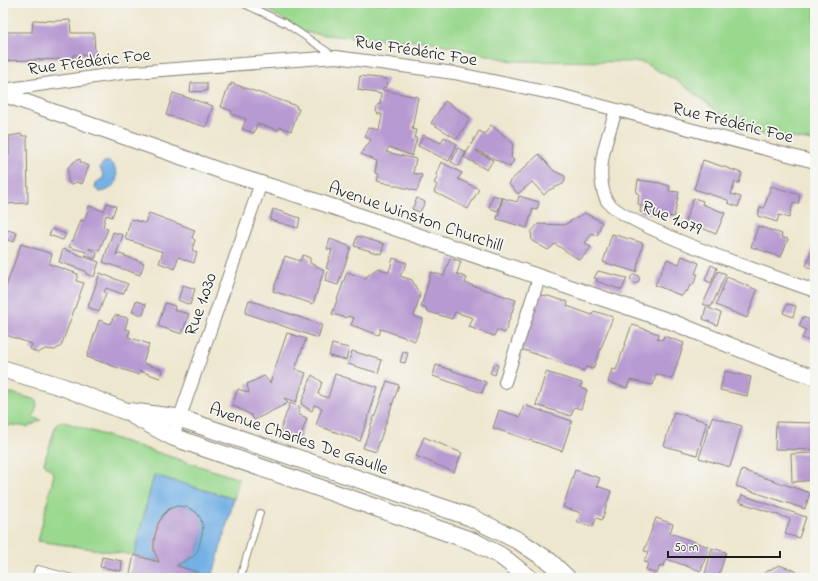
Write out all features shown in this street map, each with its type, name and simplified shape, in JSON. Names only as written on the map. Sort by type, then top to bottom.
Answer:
[{"type":"main road","name":"Avenue Charles De Gaulle","points":[[3,369],[63,388],[125,411],[179,418],[470,517],[519,541],[549,561],[567,578]]},
{"type":"main road","points":[[125,411],[173,437],[475,542],[502,556],[528,578]]},
{"type":"street","name":"Rue Frédéric Foe","points":[[3,90],[122,73],[336,56],[454,73],[560,96],[815,162]]},
{"type":"street","name":"Avenue Winston Churchill","points":[[3,94],[224,172],[261,183],[672,322],[787,368],[815,377]]},
{"type":"street","name":"Rue 1.079","points":[[616,111],[606,141],[601,172],[606,200],[619,213],[651,230],[815,291]]},
{"type":"street","name":"Rue 1.030","points":[[173,437],[261,183]]},
{"type":"street","points":[[505,382],[539,278]]},
{"type":"lane","points":[[242,3],[285,23],[336,56]]},
{"type":"lane","points":[[240,578],[260,513]]},
{"type":"lane","points":[[35,578],[38,570],[72,578]]},
{"type":"green space","points":[[256,3],[815,3],[815,142],[751,133],[727,122],[712,107],[679,82],[642,62],[512,61],[433,42],[323,35],[305,32]]},
{"type":"green space","points":[[12,393],[36,400],[37,406],[33,417],[41,420],[28,427],[11,425],[3,428],[3,394]]},
{"type":"green space","points":[[61,421],[239,479],[234,499],[154,475],[134,555],[38,541],[54,474],[44,463],[56,425]]},
{"type":"water","points":[[104,162],[110,162],[114,166],[117,176],[114,185],[111,188],[100,192],[95,188],[96,183],[104,177],[100,167]]},
{"type":"water","points":[[154,475],[234,499],[212,578],[196,578],[198,572],[177,566],[195,554],[201,537],[201,525],[198,516],[192,510],[185,507],[176,507],[168,511],[161,518],[157,529],[155,542],[155,550],[159,562],[134,555]]},
{"type":"building","points":[[33,20],[70,20],[71,33],[94,33],[95,55],[73,55],[73,58],[62,59],[3,61],[3,32],[32,32]]},
{"type":"building","points":[[360,76],[387,79],[386,86],[382,90],[418,97],[412,129],[416,130],[414,138],[417,138],[412,156],[389,147],[386,152],[416,159],[413,173],[422,175],[417,191],[377,181],[379,174],[375,173],[377,161],[361,154],[371,140],[365,137],[369,128],[379,130],[382,114],[378,114],[376,111],[378,104],[380,105],[381,94],[358,90]]},
{"type":"building","points":[[191,83],[207,83],[207,91],[190,92]]},
{"type":"building","points":[[231,83],[297,106],[296,108],[299,109],[291,131],[280,127],[279,130],[257,124],[254,133],[242,129],[246,119],[231,114],[232,111],[221,107]]},
{"type":"building","points":[[173,93],[213,106],[206,127],[166,115]]},
{"type":"building","points":[[445,101],[470,118],[457,139],[431,123]]},
{"type":"building","points":[[491,125],[513,143],[511,158],[514,160],[510,167],[477,150],[476,151],[493,160],[487,170],[464,157],[479,131],[485,134]]},
{"type":"building","points":[[22,134],[22,136],[27,136],[28,203],[3,204],[3,156],[9,155],[9,136]]},
{"type":"building","points":[[423,135],[441,143],[444,137],[457,144],[449,161],[418,146]]},
{"type":"building","points":[[458,148],[466,152],[459,166],[451,162]]},
{"type":"building","points":[[539,154],[554,171],[565,176],[565,181],[563,184],[549,190],[544,195],[532,182],[518,194],[508,183]]},
{"type":"building","points":[[80,159],[81,163],[89,166],[82,184],[76,182],[71,185],[68,181],[68,167]]},
{"type":"building","points":[[703,160],[742,173],[739,183],[735,182],[731,194],[741,197],[738,207],[728,203],[728,200],[694,189]]},
{"type":"building","points":[[441,162],[462,173],[458,179],[479,189],[468,209],[434,192],[437,185],[434,183],[438,176],[436,175]]},
{"type":"building","points":[[638,180],[660,183],[670,186],[669,191],[679,192],[674,217],[640,212],[641,205],[638,204],[639,193],[636,193]]},
{"type":"building","points":[[771,186],[800,195],[798,204],[793,203],[789,218],[779,215],[777,222],[758,216],[760,207],[764,208]]},
{"type":"building","points":[[493,195],[502,198],[498,211],[489,208]]},
{"type":"building","points":[[519,196],[539,202],[537,210],[533,209],[527,228],[497,219],[503,198],[517,202]]},
{"type":"building","points":[[417,198],[425,202],[420,212],[412,209]]},
{"type":"building","points":[[694,198],[703,201],[702,204],[725,213],[716,234],[685,221]]},
{"type":"building","points":[[107,203],[116,206],[112,217],[106,215],[103,227],[108,229],[99,251],[89,248],[97,253],[95,259],[85,255],[86,252],[69,247],[71,241],[73,241],[81,220],[84,221],[89,206],[104,211]]},
{"type":"building","points":[[273,209],[300,218],[298,228],[270,220]]},
{"type":"building","points":[[149,213],[195,230],[192,238],[195,240],[192,250],[197,252],[194,263],[178,257],[175,269],[159,263],[163,252],[125,239],[131,219],[145,223]]},
{"type":"building","points":[[585,213],[602,222],[597,236],[592,233],[585,243],[591,247],[580,260],[555,244],[548,250],[532,241],[531,232],[538,224],[564,225]]},
{"type":"building","points":[[758,226],[782,234],[781,237],[788,239],[781,257],[751,247]]},
{"type":"building","points":[[52,229],[66,234],[63,240],[49,235]]},
{"type":"building","points":[[8,230],[17,233],[14,242],[5,239]]},
{"type":"building","points":[[113,232],[123,235],[116,255],[120,254],[144,263],[140,275],[103,262]]},
{"type":"building","points":[[612,234],[643,243],[636,272],[603,262]]},
{"type":"building","points":[[357,236],[384,244],[381,254],[354,246]]},
{"type":"building","points":[[330,239],[351,247],[338,285],[325,281],[329,269],[326,268],[332,250],[327,249]]},
{"type":"building","points":[[21,244],[52,254],[49,264],[78,274],[76,281],[84,283],[61,346],[55,350],[45,349],[38,353],[30,349],[32,344],[3,334],[3,313],[5,309],[3,309],[7,297],[3,295]]},
{"type":"building","points":[[813,246],[815,247],[815,270],[806,266]]},
{"type":"building","points":[[63,249],[99,262],[94,277],[86,274],[86,271],[59,262]]},
{"type":"building","points":[[303,255],[310,258],[310,263],[324,270],[313,304],[273,291],[285,256],[300,261]]},
{"type":"building","points":[[682,256],[699,263],[695,274],[698,274],[693,285],[690,285],[687,292],[685,291],[682,296],[655,285],[667,259],[679,264]]},
{"type":"building","points":[[393,258],[407,263],[400,276],[412,280],[420,295],[414,316],[423,319],[415,341],[381,329],[379,335],[351,325],[354,318],[348,316],[347,318],[332,314],[347,272],[367,279],[367,276],[378,268],[389,272]]},
{"type":"building","points":[[450,258],[461,261],[457,274],[467,278],[465,283],[516,300],[505,333],[497,330],[494,336],[469,327],[473,318],[455,312],[452,319],[426,311],[427,309],[421,307],[431,272],[444,276]]},
{"type":"building","points":[[711,265],[717,268],[711,283],[705,280]]},
{"type":"building","points":[[598,271],[627,278],[622,290],[596,281],[597,279],[594,278]]},
{"type":"building","points":[[718,271],[726,274],[711,307],[703,304]]},
{"type":"building","points":[[100,273],[128,284],[123,294],[106,288],[104,292],[106,293],[99,312],[88,307]]},
{"type":"building","points":[[635,274],[640,279],[635,284],[630,279]]},
{"type":"building","points":[[727,277],[757,290],[747,318],[716,305]]},
{"type":"building","points":[[183,285],[195,289],[190,305],[178,300]]},
{"type":"building","points":[[540,295],[568,302],[567,306],[592,315],[594,311],[613,317],[593,369],[586,367],[584,371],[518,348]]},
{"type":"building","points":[[249,300],[322,325],[318,338],[245,313]]},
{"type":"building","points":[[136,301],[146,304],[143,315],[132,312]]},
{"type":"building","points":[[165,303],[175,306],[174,310],[189,314],[182,334],[158,326]]},
{"type":"building","points":[[787,304],[796,306],[793,317],[783,313]]},
{"type":"building","points":[[706,307],[721,313],[717,325],[703,319]]},
{"type":"building","points":[[115,315],[128,318],[125,329],[130,330],[128,337],[149,344],[143,363],[163,370],[160,378],[140,371],[139,375],[87,357],[99,320],[110,324]]},
{"type":"building","points":[[803,317],[810,320],[815,320],[815,343],[802,338],[806,330],[799,326]]},
{"type":"building","points":[[633,325],[659,334],[657,339],[662,340],[664,336],[684,343],[672,379],[656,374],[653,385],[630,380],[627,388],[608,382],[612,369],[616,370]]},
{"type":"building","points":[[287,333],[306,339],[295,369],[306,373],[296,402],[284,398],[288,403],[254,420],[251,415],[232,405],[238,389],[249,393],[247,384],[264,376],[270,383]]},
{"type":"building","points":[[332,344],[349,348],[346,360],[329,356]]},
{"type":"building","points":[[352,351],[382,360],[378,373],[348,364]]},
{"type":"building","points":[[403,352],[408,353],[405,363],[400,362]]},
{"type":"building","points":[[494,364],[498,365],[495,375],[490,373]]},
{"type":"building","points":[[436,365],[486,382],[482,393],[433,376]]},
{"type":"building","points":[[725,371],[751,377],[747,396],[720,390]]},
{"type":"building","points":[[546,372],[582,383],[580,388],[587,390],[581,409],[574,407],[571,416],[536,405]]},
{"type":"building","points":[[335,374],[378,388],[360,441],[316,425],[322,408],[314,405],[312,411],[301,404],[312,375],[322,382],[318,394],[328,398]]},
{"type":"building","points":[[387,381],[399,385],[376,452],[363,448]]},
{"type":"building","points":[[290,403],[300,407],[298,414],[307,418],[299,441],[289,438],[292,435],[280,431]]},
{"type":"building","points":[[524,405],[572,421],[562,451],[493,428],[499,410],[520,417]]},
{"type":"building","points":[[674,412],[707,422],[697,455],[664,446]]},
{"type":"building","points":[[712,417],[742,426],[730,467],[699,458]]},
{"type":"building","points":[[776,422],[815,423],[815,450],[775,449]]},
{"type":"building","points":[[424,437],[462,453],[454,472],[416,456]]},
{"type":"building","points":[[815,453],[815,480],[792,482],[791,454]]},
{"type":"building","points":[[575,470],[600,478],[597,486],[611,491],[602,520],[596,518],[593,527],[577,522],[581,513],[563,507]]},
{"type":"building","points":[[742,470],[810,493],[805,509],[736,486]]},
{"type":"building","points":[[742,495],[806,517],[799,538],[785,534],[790,519],[739,502]]},
{"type":"building","points":[[177,506],[187,507],[196,512],[201,519],[203,529],[199,547],[195,555],[177,566],[198,572],[196,578],[129,578],[134,555],[159,562],[154,551],[154,540],[158,524],[163,515],[169,509]]},
{"type":"building","points":[[656,518],[673,524],[670,533],[709,547],[701,571],[666,559],[664,566],[660,565],[657,574],[646,570],[648,563],[644,562],[648,552],[644,551]]},
{"type":"building","points":[[712,548],[726,552],[718,578],[704,578]]},
{"type":"building","points":[[102,557],[122,561],[121,571],[100,567]]},
{"type":"building","points":[[779,565],[796,571],[801,578],[761,578],[764,573]]}]
